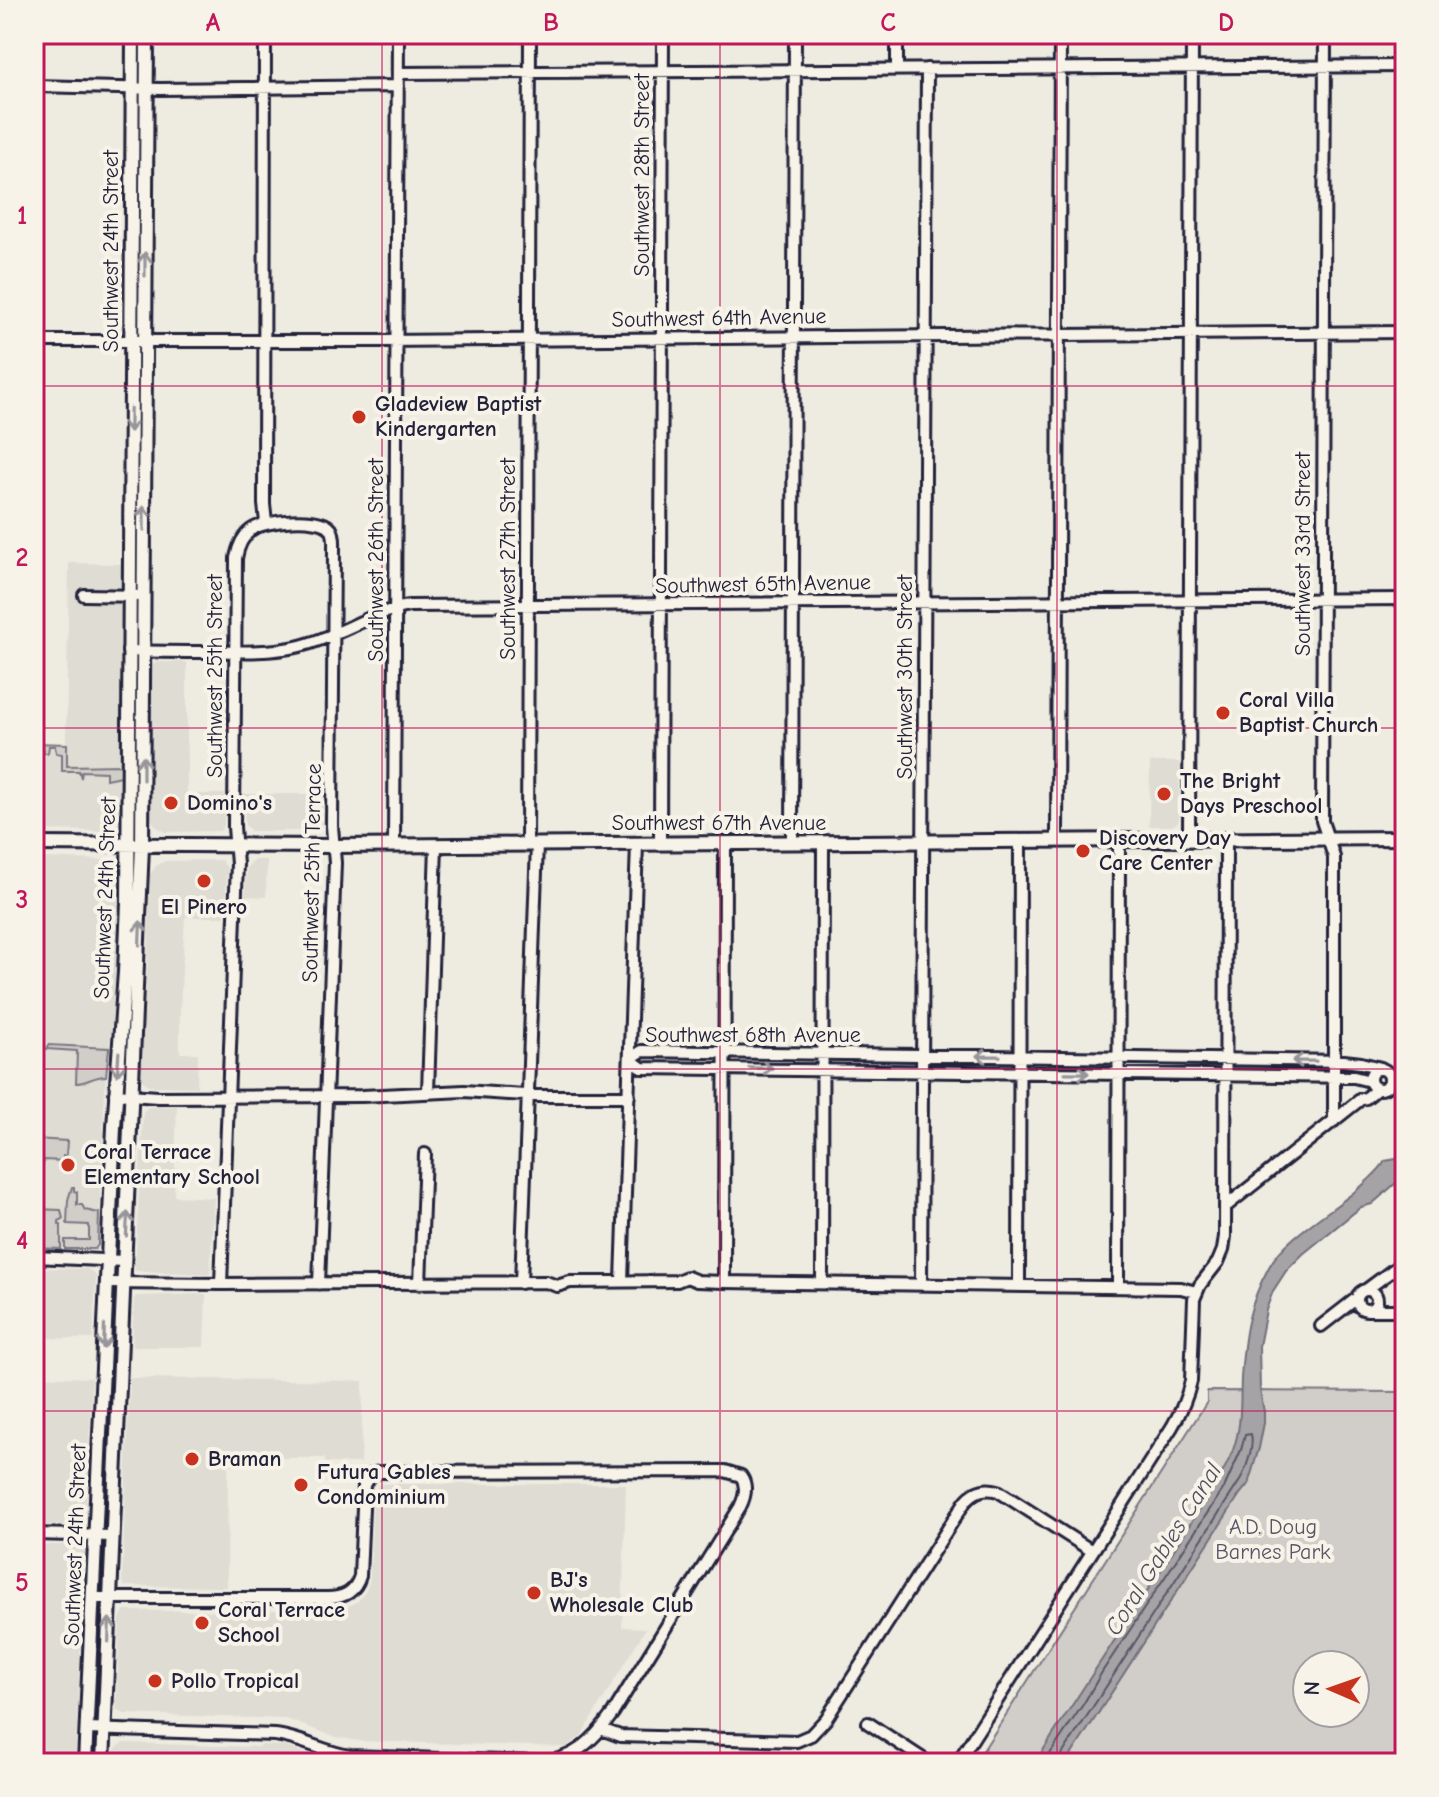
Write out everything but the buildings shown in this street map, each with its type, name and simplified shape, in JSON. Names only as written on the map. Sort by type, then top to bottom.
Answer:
[{"type":"main road","name":"Southwest 24th Street","points":[[103,1763],[132,1095],[128,651],[133,34]]},
{"type":"main road","name":"Southwest 24th Street","points":[[85,1763],[115,1094],[132,972],[142,846],[147,34]]},
{"type":"main road","name":"Southwest 67th Avenue","points":[[34,844],[394,846],[1405,838]]},
{"type":"street","points":[[265,34],[266,523]]},
{"type":"street","name":"Southwest 26th Street","points":[[394,846],[398,34]]},
{"type":"street","name":"Southwest 27th Street","points":[[521,1283],[532,844],[528,606],[530,34]]},
{"type":"street","name":"Southwest 28th Street","points":[[660,844],[663,34]]},
{"type":"street","points":[[792,843],[795,34]]},
{"type":"street","points":[[897,34],[897,70]]},
{"type":"street","points":[[1057,840],[1060,34]]},
{"type":"street","points":[[1189,840],[1192,34]]},
{"type":"street","name":"Southwest 33rd Street","points":[[1325,34],[1322,821],[1334,857],[1334,1121]]},
{"type":"street","points":[[398,73],[1405,66]]},
{"type":"street","name":"Southwest 30th Street","points":[[921,1284],[927,69]]},
{"type":"street","points":[[34,86],[398,86]]},
{"type":"street","name":"Southwest 64th Avenue","points":[[34,341],[264,342],[1405,332]]},
{"type":"street","name":"Southwest 25th Terrace","points":[[266,523],[325,524],[333,534],[334,548],[332,826],[335,863],[319,1284]]},
{"type":"street","name":"Southwest 25th Street","points":[[221,1284],[236,905],[237,553],[248,533],[266,523]]},
{"type":"street","points":[[84,595],[144,596]]},
{"type":"street","name":"Southwest 65th Avenue","points":[[128,651],[282,650],[312,643],[409,606],[1405,599]]},
{"type":"street","points":[[959,1761],[1150,1463],[1185,1403],[1191,1381],[1196,1292],[1221,1256],[1225,1236],[1226,839]]},
{"type":"street","points":[[1118,1287],[1119,840]]},
{"type":"street","points":[[1019,1285],[1020,841]]},
{"type":"street","points":[[822,1283],[823,842]]},
{"type":"street","points":[[724,1282],[725,843]]},
{"type":"street","points":[[622,1281],[637,844]]},
{"type":"street","points":[[428,1092],[436,845]]},
{"type":"street","name":"Southwest 68th Avenue","points":[[1373,1084],[1358,1077],[1334,1076],[642,1068],[630,1059],[642,1051],[1334,1061],[1382,1068]]},
{"type":"street","points":[[1225,1207],[1366,1098],[1373,1084],[1372,1072],[1405,1064]]},
{"type":"street","points":[[1373,1084],[1385,1088],[1405,1064]]},
{"type":"street","points":[[1382,1068],[1388,1072],[1390,1081]]},
{"type":"street","points":[[115,1094],[372,1096],[477,1092],[629,1096]]},
{"type":"street","points":[[420,1284],[425,1154]]},
{"type":"street","points":[[34,1257],[124,1261]]},
{"type":"street","points":[[1366,1310],[1357,1305],[1405,1261]]},
{"type":"street","points":[[107,1283],[521,1283],[546,1282],[554,1278],[570,1282],[677,1281],[687,1277],[697,1281],[724,1282],[1181,1288],[1196,1292]]},
{"type":"street","points":[[1366,1310],[1376,1304],[1369,1296]]},
{"type":"street","points":[[1321,1326],[1345,1306],[1369,1296]]},
{"type":"street","points":[[1369,1296],[1391,1310]]},
{"type":"street","points":[[1343,1310],[1405,1310]]},
{"type":"street","points":[[87,1729],[281,1735],[350,1756],[556,1761],[571,1755],[595,1738],[623,1698],[740,1507],[745,1490],[741,1476],[726,1471],[383,1472],[370,1475],[365,1481],[360,1576],[350,1593],[337,1598],[93,1598]]},
{"type":"street","points":[[601,1729],[620,1736],[803,1740],[826,1719],[965,1502],[974,1493],[998,1491],[1092,1551]]},
{"type":"street","points":[[34,1534],[112,1536]]},
{"type":"street","points":[[868,1723],[929,1763]]},
{"type":"shaded area","points":[[69,563],[122,564],[121,812],[115,826],[105,831],[34,830],[34,743],[66,743]]},
{"type":"shaded area","points":[[158,662],[187,662],[187,794],[225,794],[224,825],[220,831],[166,832],[150,818],[150,673],[152,665]]},
{"type":"shaded area","points":[[1150,762],[1180,762],[1179,818],[1172,826],[1149,826]]},
{"type":"shaded area","points":[[244,794],[323,794],[323,823],[314,831],[251,831],[245,825]]},
{"type":"shaded area","points":[[34,858],[104,860],[113,865],[120,875],[117,977],[105,1087],[98,1244],[93,1249],[34,1248]]},
{"type":"shaded area","points":[[221,860],[227,868],[225,917],[185,917],[180,1053],[198,1053],[197,1087],[150,1086],[140,1075],[150,874],[165,861]]},
{"type":"shaded area","points":[[254,860],[267,860],[266,897],[245,896],[247,867]]},
{"type":"shaded area","points":[[177,1106],[174,1196],[214,1198],[210,1274],[135,1271],[143,1112],[148,1107]]},
{"type":"shaded area","points":[[34,1268],[87,1269],[94,1273],[93,1339],[34,1338]]},
{"type":"shaded area","points":[[206,1294],[204,1347],[132,1347],[136,1296]]},
{"type":"shaded area","points":[[34,1376],[92,1378],[86,1515],[80,1525],[34,1525]]},
{"type":"shaded area","points":[[130,1378],[363,1381],[361,1463],[325,1463],[325,1458],[280,1458],[279,1465],[228,1465],[227,1587],[125,1586],[122,1582]]},
{"type":"shaded area","points":[[384,1484],[626,1484],[622,1627],[646,1628],[581,1736],[566,1747],[359,1741],[336,1737],[286,1719],[124,1714],[117,1710],[120,1619],[124,1611],[337,1610],[357,1602],[366,1591],[370,1579],[373,1493]]},
{"type":"shaded area","points":[[42,1545],[76,1545],[85,1553],[75,1763],[34,1763],[34,1618],[39,1618]]},
{"type":"shaded area","points":[[123,1743],[284,1746],[332,1763],[113,1763],[114,1750]]},
{"type":"shaded area","points":[[607,1754],[674,1755],[670,1763],[584,1763]]},
{"type":"green space","points":[[34,743],[67,744],[67,766],[121,765],[121,776],[106,779],[106,772],[82,771],[81,778],[79,771],[62,771],[62,754],[56,753],[55,746],[49,746],[48,753],[44,753],[43,746],[34,746]]},
{"type":"green space","points":[[48,1045],[109,1048],[106,1076],[76,1083],[77,1051],[47,1049]]},
{"type":"green space","points":[[34,1139],[67,1141],[63,1161],[44,1160],[43,1164],[34,1164]]},
{"type":"green space","points":[[72,1187],[77,1192],[77,1205],[99,1213],[98,1245],[95,1249],[65,1249],[65,1240],[89,1240],[89,1225],[67,1224]]},
{"type":"green space","points":[[34,1204],[35,1209],[61,1210],[61,1249],[34,1248]]},
{"type":"green space","name":"A.D. Doug Barnes Park","points":[[1207,1391],[1405,1392],[1405,1763],[975,1763],[1207,1402]]},
{"type":"water","name":"Coral Gables Canal","points":[[1405,1152],[1405,1175],[1372,1204],[1361,1207],[1303,1254],[1286,1271],[1273,1291],[1259,1346],[1264,1423],[1250,1482],[1066,1763],[1035,1763],[1221,1475],[1236,1441],[1248,1321],[1269,1267],[1300,1233],[1354,1193],[1385,1161],[1396,1159]]},
{"type":"place","name":"Gladeview Baptist Kindergarten","points":[[359,417]]},
{"type":"place","name":"Coral Villa Baptist Church","points":[[1223,713]]},
{"type":"place","name":"The Bright Days Preschool","points":[[1164,794]]},
{"type":"place","name":"Domino's","points":[[171,803]]},
{"type":"place","name":"Discovery Day Care Center","points":[[1083,851]]},
{"type":"place","name":"El Pinero","points":[[204,881]]},
{"type":"place","name":"Coral Terrace Elementary School","points":[[68,1165]]},
{"type":"place","name":"Braman","points":[[192,1459]]},
{"type":"place","name":"Futura Gables Condominium","points":[[301,1485]]},
{"type":"place","name":"BJ's Wholesale Club","points":[[534,1593]]},
{"type":"place","name":"Coral Terrace School","points":[[202,1623]]},
{"type":"place","name":"Pollo Tropical","points":[[155,1681]]}]
